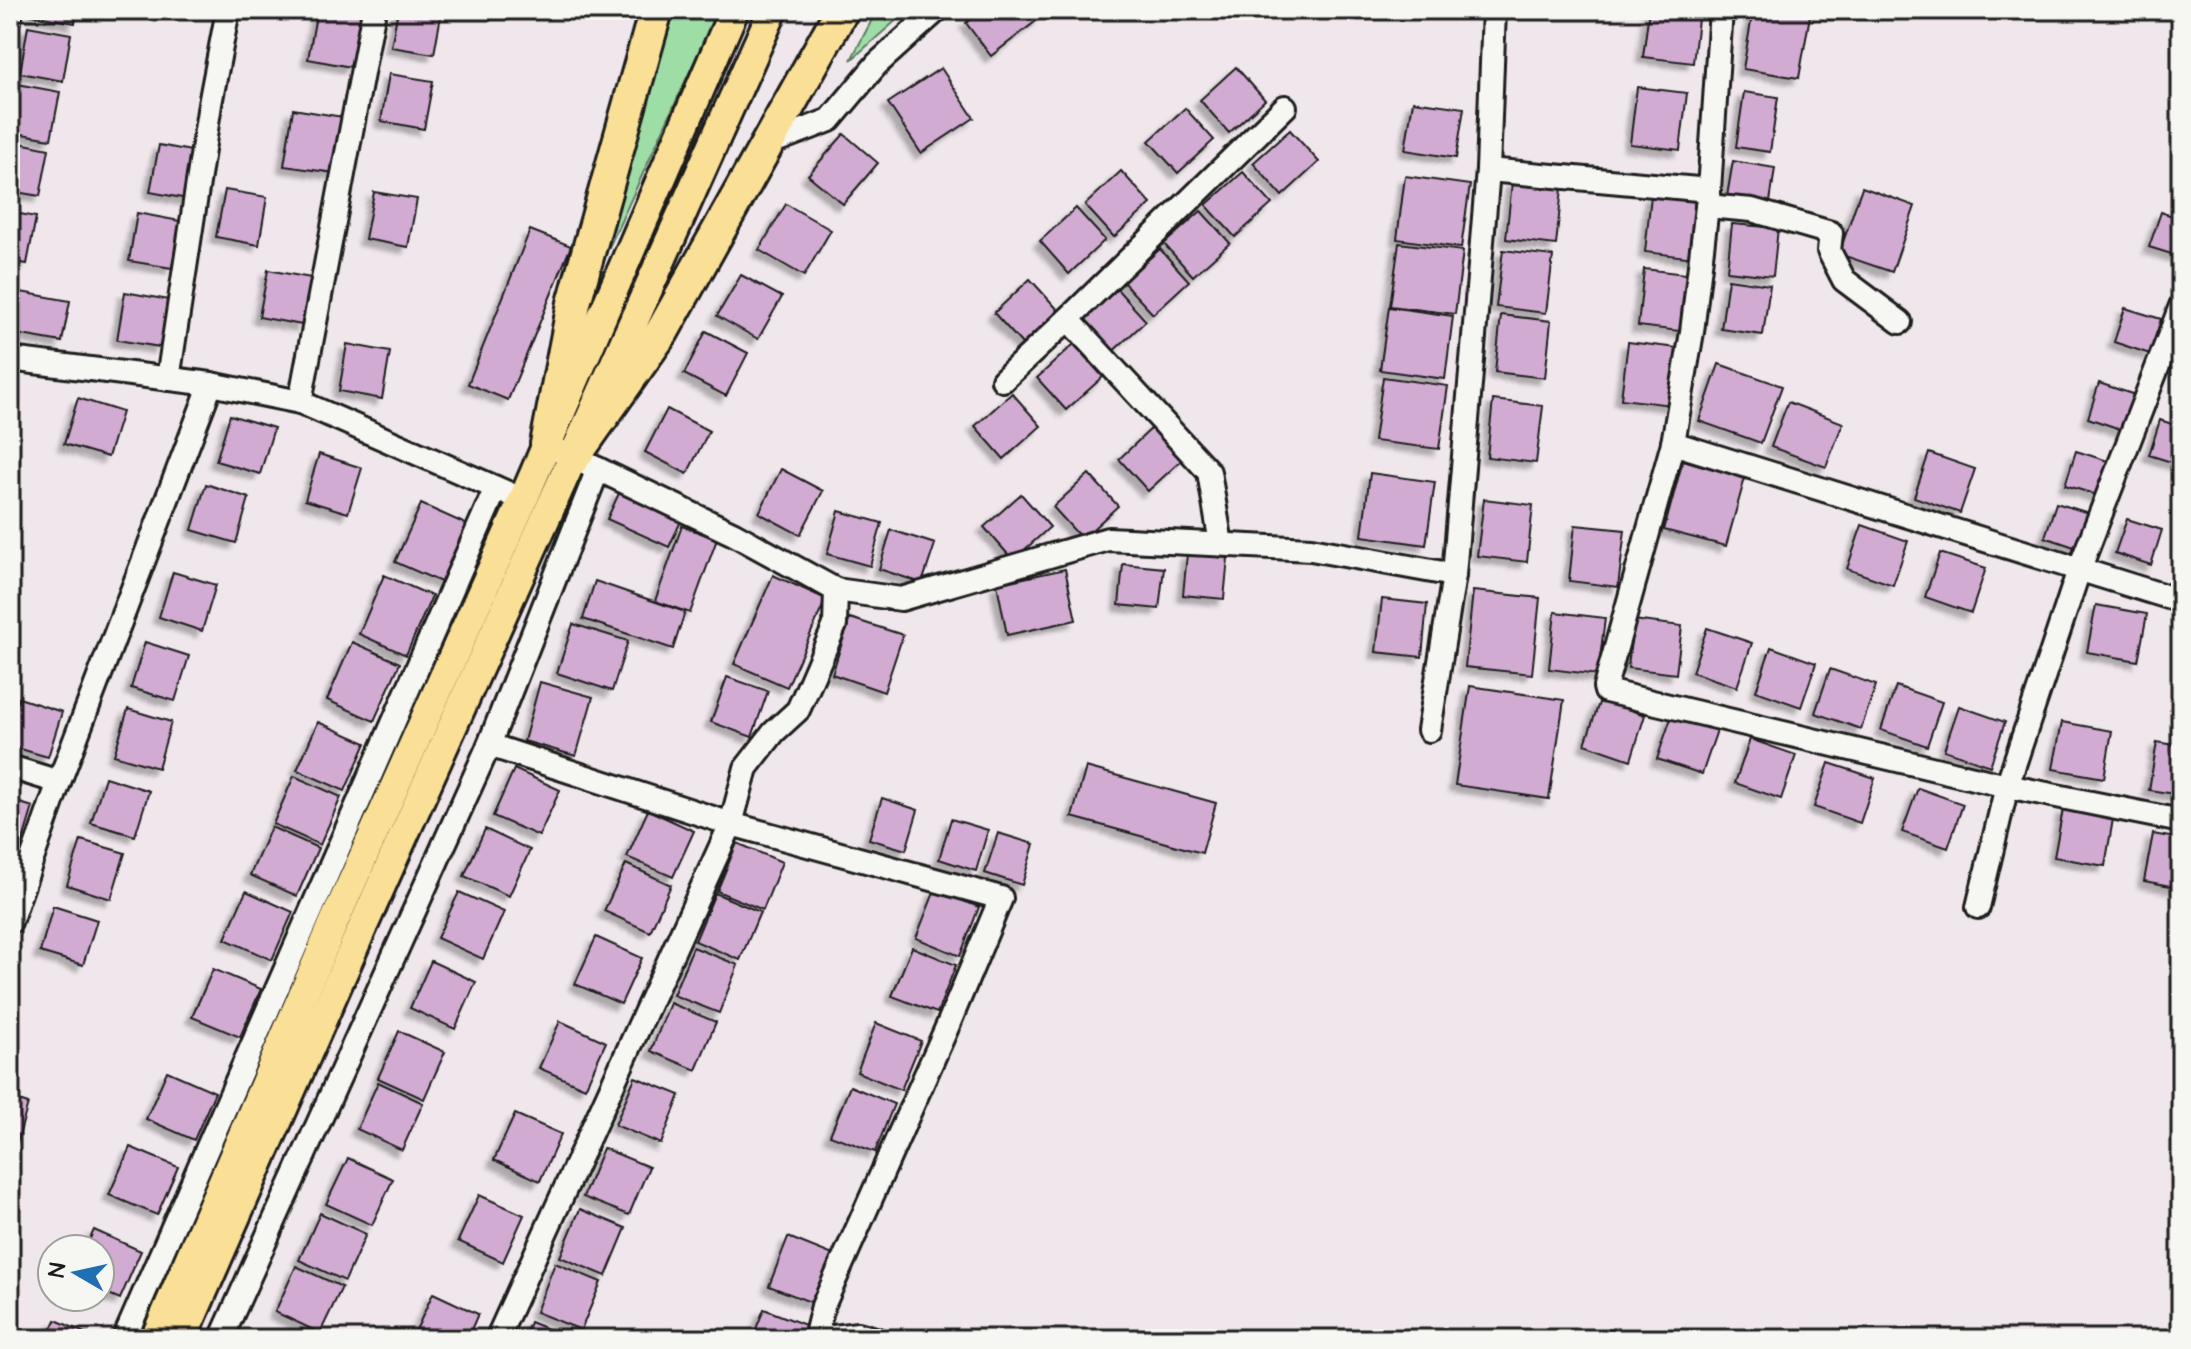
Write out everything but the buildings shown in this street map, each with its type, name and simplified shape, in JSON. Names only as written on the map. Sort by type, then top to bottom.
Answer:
[{"type":"highway","points":[[573,457],[574,303],[656,10]]},
{"type":"highway","points":[[573,457],[662,332],[842,10]]},
{"type":"main road","points":[[155,1339],[335,920],[523,500],[573,457],[734,10]]},
{"type":"main road","points":[[182,1339],[773,10]]},
{"type":"street","points":[[168,379],[210,104],[228,10]]},
{"type":"street","points":[[300,402],[374,10]]},
{"type":"street","points":[[765,145],[830,120],[877,64],[937,10]]},
{"type":"street","points":[[1429,730],[1454,575],[1488,170],[1494,10]]},
{"type":"street","points":[[1721,10],[1708,198],[1692,332],[1673,443],[1606,691],[2007,786],[2181,821]]},
{"type":"street","points":[[1003,380],[1285,107]]},
{"type":"street","points":[[1488,170],[1708,198],[1831,233],[1829,251],[1844,280],[1900,322]]},
{"type":"street","points":[[1978,907],[2007,786],[2079,570],[2181,306]]},
{"type":"street","points":[[1068,319],[1209,472],[1221,544]]},
{"type":"street","points":[[10,359],[211,384],[300,402],[550,511]]},
{"type":"street","points":[[10,922],[59,782],[211,384]]},
{"type":"street","points":[[1673,443],[2181,601]]},
{"type":"street","points":[[221,1339],[489,745],[573,457],[734,534],[836,590],[901,599],[1108,539],[1311,549],[1454,575]]},
{"type":"street","points":[[124,1339],[496,488]]},
{"type":"street","points":[[497,1339],[731,824],[746,768],[774,732],[798,710],[835,625],[836,590]]},
{"type":"street","points":[[489,745],[731,824],[1001,898],[823,1306],[817,1339],[858,1334],[875,1339]]},
{"type":"street","points":[[10,767],[59,782]]},
{"type":"green space","points":[[675,10],[718,10],[583,304]]},
{"type":"green space","points":[[877,10],[908,10],[851,60]]}]
